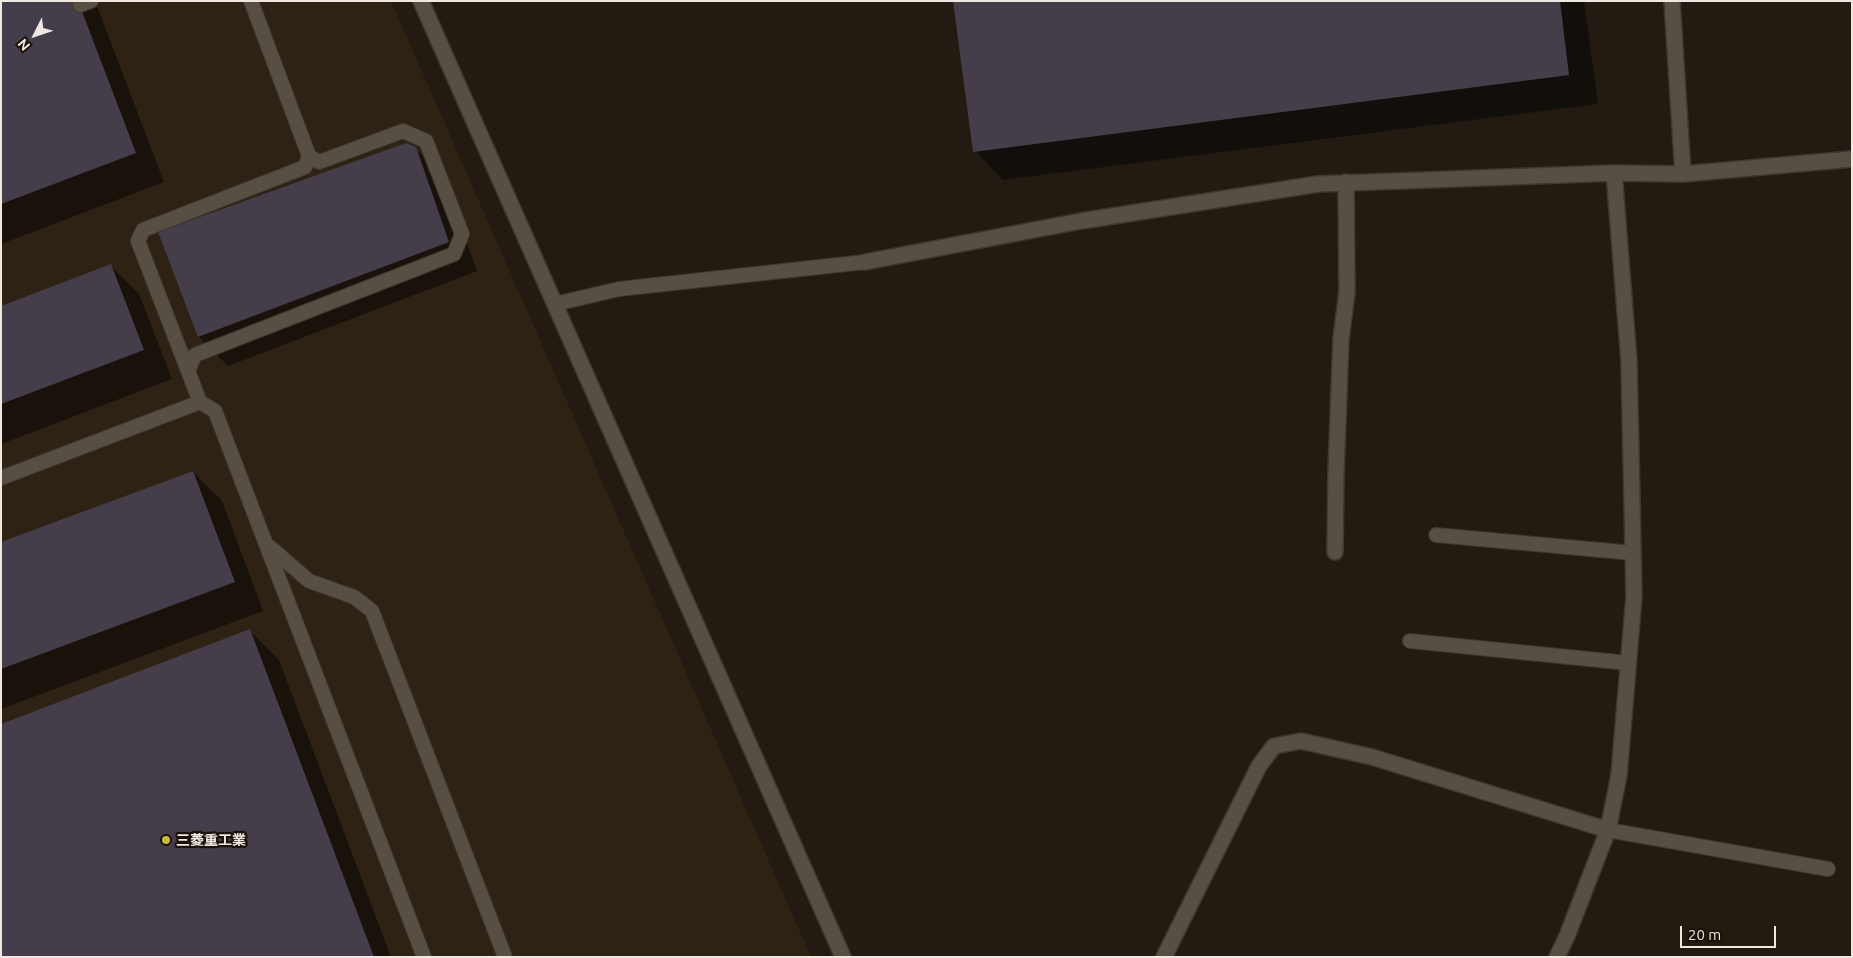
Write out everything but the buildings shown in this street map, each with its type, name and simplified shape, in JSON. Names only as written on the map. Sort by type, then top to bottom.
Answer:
[{"type":"street","points":[[421,1],[843,957]]},
{"type":"street","points":[[1672,1],[1683,174]]},
{"type":"street","points":[[864,262],[1081,220],[1318,184],[1614,174],[1683,174],[1852,159]]},
{"type":"street","points":[[1557,957],[1608,830],[1619,775],[1634,596],[1629,361],[1614,174]]},
{"type":"street","points":[[1336,552],[1336,472],[1341,339],[1347,292],[1346,182]]},
{"type":"street","points":[[1164,957],[1259,766],[1274,746],[1301,741],[1372,757],[1608,830]]},
{"type":"lane","points":[[188,370],[195,355],[454,254],[462,234],[426,141],[403,131],[319,162],[309,156],[251,1]]},
{"type":"lane","points":[[309,156],[305,167],[143,230],[138,241],[200,402],[215,411],[424,957]]},
{"type":"lane","points":[[555,304],[619,289],[864,262]]},
{"type":"lane","points":[[1,478],[200,402]]},
{"type":"lane","points":[[1436,535],[1633,554]]},
{"type":"lane","points":[[267,545],[309,581],[354,597],[372,610],[504,957]]},
{"type":"lane","points":[[1410,641],[1628,663]]},
{"type":"lane","points":[[1608,830],[1828,868]]},
{"type":"shaded area","points":[[1,1],[391,1],[811,957],[1,957]]},
{"type":"place","name":"三菱重工業","points":[[166,840]]}]
